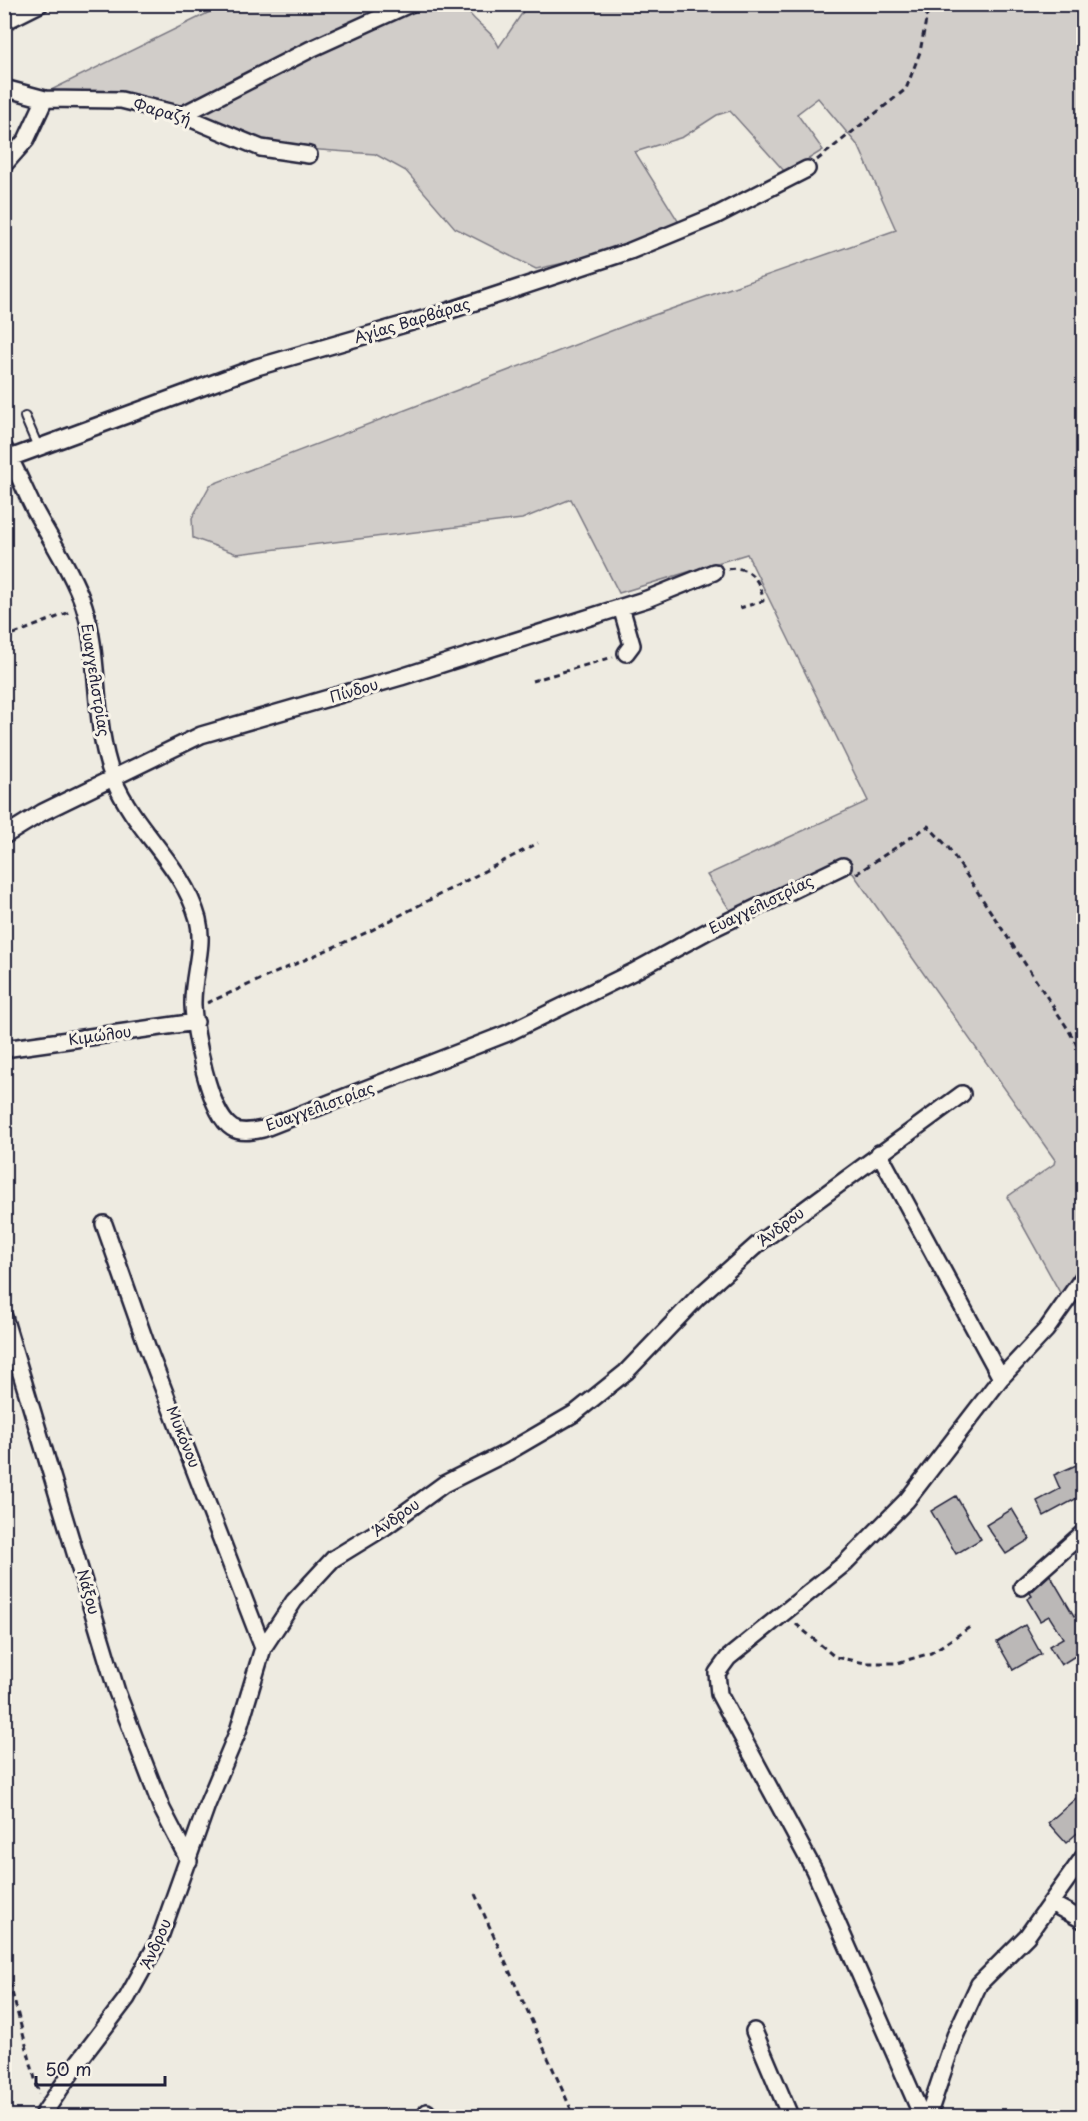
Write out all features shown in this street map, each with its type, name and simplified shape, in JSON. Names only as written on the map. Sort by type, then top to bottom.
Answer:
[{"type":"street","points":[[4,22],[40,4]]},
{"type":"street","points":[[182,115],[311,49],[410,4]]},
{"type":"street","points":[[4,88],[45,99],[26,140],[4,165]]},
{"type":"street","name":"Φαραζή","points":[[45,99],[121,100],[182,115],[261,148],[309,155]]},
{"type":"street","name":"Αγίας Βαρβάρας","points":[[7,453],[38,447],[257,367],[433,316],[630,251],[715,216],[807,169]]},
{"type":"street","name":"Ευαγγελιστρίας","points":[[7,453],[84,606],[99,715],[113,777],[130,811],[165,855],[190,895],[199,922],[200,950],[193,1004],[195,1022],[206,1074],[223,1120],[232,1129],[244,1132],[262,1129],[508,1033],[633,972],[708,931],[843,867]]},
{"type":"street","name":"Πίνδου","points":[[4,836],[43,812],[201,735],[401,677],[621,607],[714,572]]},
{"type":"street","points":[[621,607],[632,645],[626,653]]},
{"type":"street","name":"Κιμώλου","points":[[4,1050],[195,1022]]},
{"type":"street","name":"Άνδρου","points":[[43,2114],[144,1971],[159,1940],[189,1861],[207,1805],[238,1731],[263,1648],[294,1601],[333,1559],[386,1527],[444,1484],[508,1452],[575,1413],[626,1372],[697,1298],[759,1243],[962,1094]]},
{"type":"street","points":[[879,1153],[1001,1378]]},
{"type":"street","name":"Μυκόνου","points":[[104,1224],[148,1349],[263,1648]]},
{"type":"street","points":[[922,2116],[814,1870],[719,1694],[717,1673],[728,1658],[844,1564],[907,1500],[1001,1378],[1046,1330],[1083,1276]]},
{"type":"street","name":"Νάξου","points":[[4,1317],[117,1692],[162,1809],[189,1861]]},
{"type":"street","points":[[1022,1587],[1083,1532]]},
{"type":"street","points":[[928,2116],[955,2036],[981,1980],[1024,1940],[1083,1856]]},
{"type":"street","points":[[1051,1903],[1083,1921]]},
{"type":"street","points":[[754,2031],[790,2116]]},
{"type":"lane","points":[[25,417],[38,447]]},
{"type":"path","points":[[807,169],[906,89],[920,52],[929,4]]},
{"type":"path","points":[[714,572],[739,567],[751,572],[762,591],[763,601],[740,608]]},
{"type":"path","points":[[4,638],[84,606]]},
{"type":"path","points":[[532,681],[626,653]]},
{"type":"path","points":[[843,867],[854,875],[862,873],[867,865],[928,826],[948,847],[1068,1029],[1083,1058]]},
{"type":"path","points":[[193,1004],[212,1003],[370,931],[538,843]]},
{"type":"path","points":[[786,1613],[804,1633],[836,1657],[866,1663],[897,1663],[931,1653],[970,1627]]},
{"type":"path","points":[[475,1894],[574,2116]]},
{"type":"path","points":[[4,1962],[43,2114]]},
{"type":"shaded area","points":[[224,5],[403,5],[181,108],[54,95],[51,90]]},
{"type":"shaded area","points":[[424,5],[464,5],[472,17],[492,35],[499,47],[523,12],[519,5],[1083,5],[1084,1267],[1063,1298],[1007,1197],[1054,1164],[1055,1160],[845,862],[732,913],[707,875],[868,801],[747,554],[619,593],[571,499],[522,519],[237,554],[193,538],[192,518],[210,485],[637,321],[896,230],[859,147],[818,98],[797,114],[823,150],[786,173],[730,111],[717,115],[683,137],[635,152],[680,224],[588,258],[536,269],[455,228],[406,171],[375,154],[293,148],[265,142],[189,115],[348,35]]},
{"type":"building","points":[[1083,1462],[1083,1495],[1044,1516],[1037,1501],[1060,1489],[1054,1475]]},
{"type":"building","points":[[956,1496],[981,1539],[956,1554],[931,1511]]},
{"type":"building","points":[[1012,1509],[1030,1539],[1006,1554],[986,1525]]},
{"type":"building","points":[[1050,1575],[1074,1616],[1083,1610],[1083,1651],[1061,1665],[1049,1646],[1063,1638],[1049,1616],[1040,1621],[1027,1599],[1032,1596],[1030,1593]]},
{"type":"building","points":[[1025,1625],[1041,1654],[1013,1670],[997,1642]]},
{"type":"building","points":[[1083,1792],[1083,1828],[1066,1843],[1048,1823]]}]
